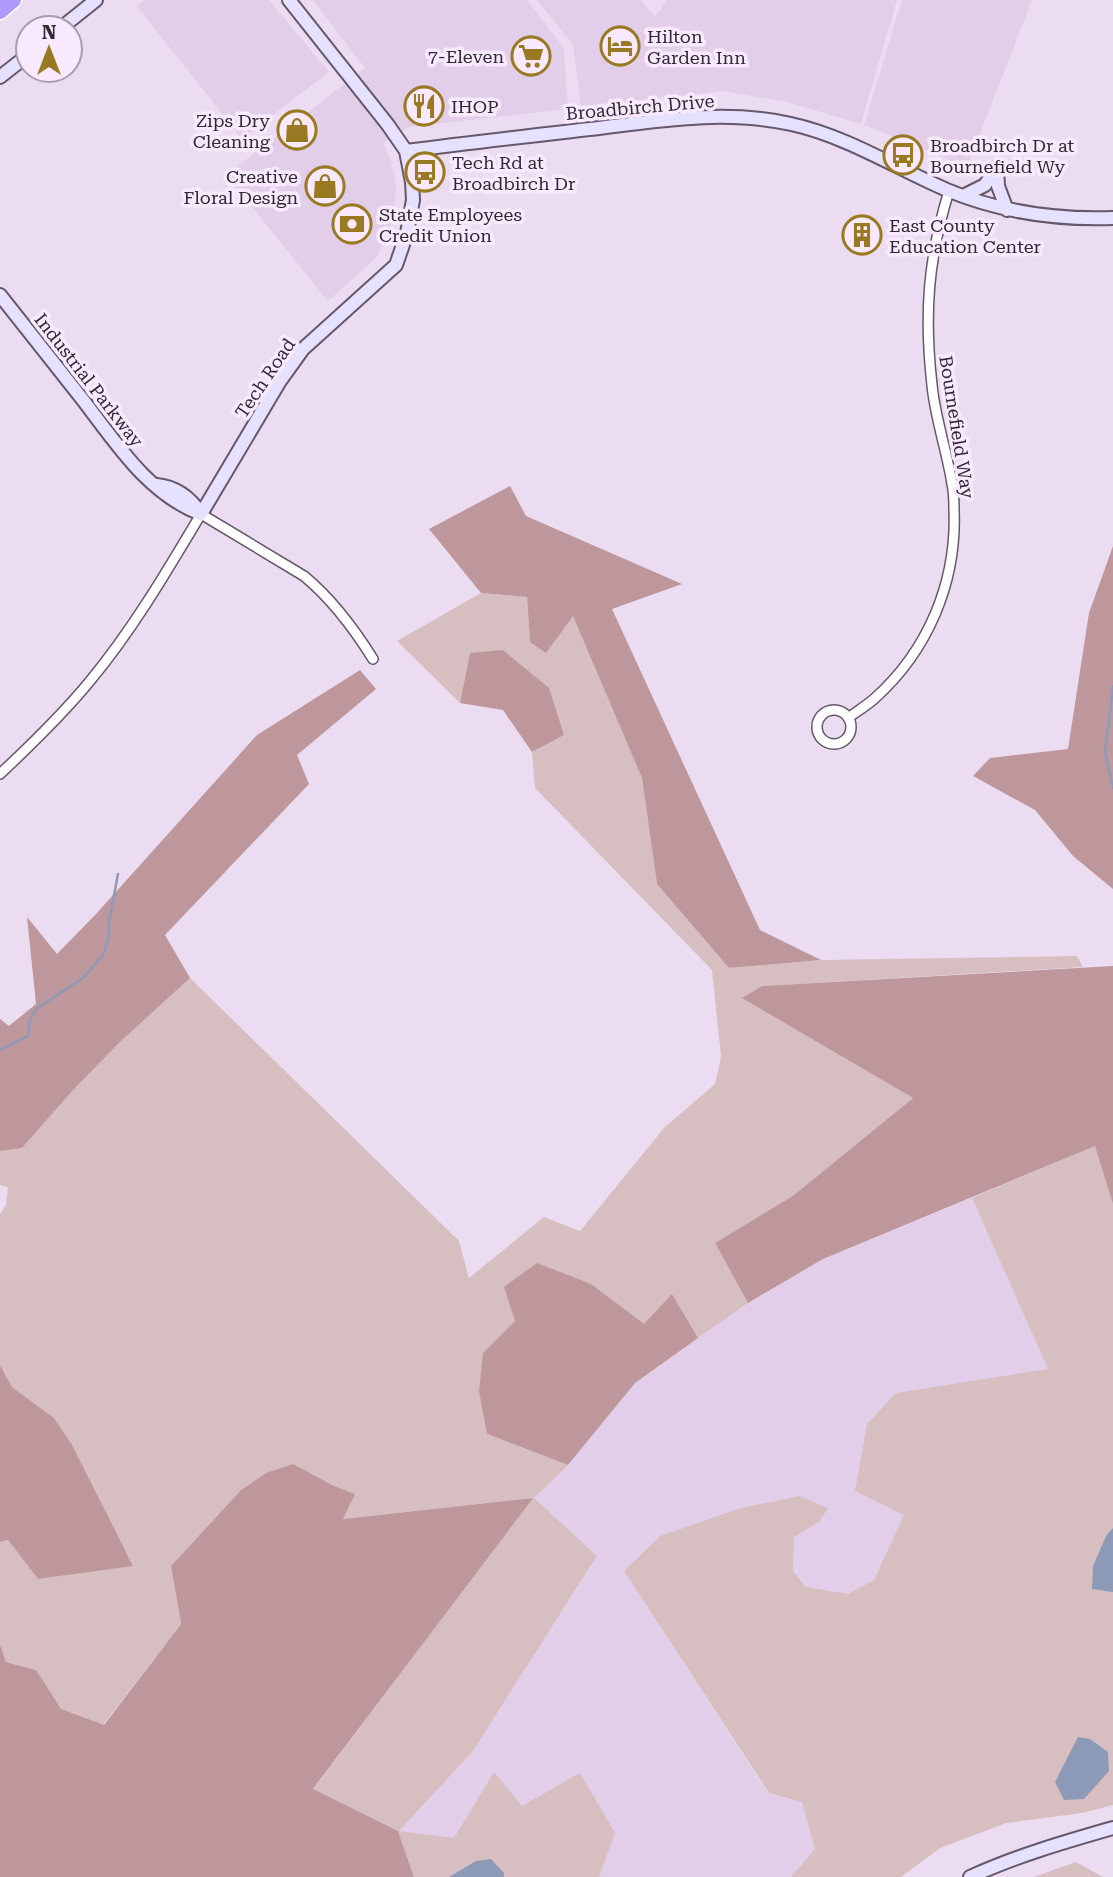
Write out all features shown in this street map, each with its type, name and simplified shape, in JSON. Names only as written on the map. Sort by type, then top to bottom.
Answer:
[{"type":"highway","points":[[0,11],[13,0]]},
{"type":"street","points":[[78,14],[96,0]]},
{"type":"street","name":"Tech Road","points":[[0,774],[48,728],[91,680],[128,631],[155,591],[280,381],[303,349],[396,265],[407,233],[413,200],[406,151],[289,0]]},
{"type":"street","points":[[0,76],[14,65]]},
{"type":"street","name":"Broadbirch Drive","points":[[406,151],[689,117],[744,117],[791,124],[828,135],[949,191],[1007,210],[1049,217],[1113,218]]},
{"type":"street","points":[[963,196],[985,185],[997,167],[998,186],[1007,210]]},
{"type":"street","name":"Bournefield Way","points":[[848,718],[873,700],[918,648],[932,624],[947,583],[952,559],[955,535],[953,486],[932,389],[928,343],[928,293],[932,256],[937,228],[949,191]]},
{"type":"street","name":"Industrial Parkway","points":[[0,295],[136,468],[155,484],[166,486],[192,500],[201,514],[304,576],[319,588],[340,611],[373,659]]},
{"type":"street","points":[[970,1877],[1047,1847],[1113,1828]]},
{"type":"shaded area","points":[[145,0],[269,0],[329,72],[242,139],[137,6]]},
{"type":"shaded area","points":[[313,0],[527,0],[564,48],[568,109],[409,127],[383,143],[391,160],[396,188],[388,235],[377,257],[328,301],[226,175],[365,68]]},
{"type":"shaded area","points":[[537,0],[641,0],[655,17],[667,0],[897,0],[861,124],[787,102],[724,91],[581,106],[573,45]]},
{"type":"shaded area","points":[[902,0],[1032,0],[967,167],[864,125]]},
{"type":"shaded area","points":[[510,486],[526,516],[682,584],[612,609],[760,930],[821,960],[729,968],[657,884],[642,778],[573,616],[546,653],[530,642],[527,597],[481,593],[429,529]]},
{"type":"shaded area","points":[[1113,546],[1113,889],[1073,856],[1035,810],[973,776],[990,758],[1068,749],[1089,613]]},
{"type":"shaded area","points":[[481,593],[527,597],[530,642],[573,615],[642,778],[657,884],[729,968],[821,960],[1077,956],[1083,967],[762,986],[743,998],[913,1098],[794,1195],[715,1243],[748,1303],[698,1338],[672,1294],[644,1325],[591,1284],[515,1321],[487,1434],[568,1465],[534,1498],[597,1556],[473,1751],[399,1831],[454,1838],[494,1772],[522,1806],[580,1773],[615,1833],[599,1877],[414,1877],[398,1831],[313,1790],[532,1498],[342,1519],[354,1494],[332,1485],[266,1473],[241,1490],[171,1566],[181,1624],[103,1725],[63,1710],[0,1877],[0,1671],[36,1670],[6,1662],[0,1644],[0,1542],[8,1540],[38,1579],[133,1565],[54,1418],[12,1387],[0,1365],[0,1214],[6,1205],[8,1187],[0,1185],[0,1151],[22,1148],[120,1042],[190,978],[459,1241],[469,1278],[544,1217],[580,1231],[664,1128],[715,1084],[721,1057],[712,970],[535,788],[532,752],[564,735],[470,653],[460,703],[397,641]]},
{"type":"shaded area","points":[[503,650],[549,688],[564,735],[532,752],[503,710],[460,703],[470,653]]},
{"type":"shaded area","points":[[360,670],[376,689],[297,755],[309,784],[165,935],[190,978],[120,1042],[22,1148],[0,1151],[0,1019],[9,1026],[36,1004],[27,917],[57,954],[257,735]]},
{"type":"shaded area","points":[[1113,966],[1113,1204],[1095,1146],[823,1259],[748,1303],[715,1243],[794,1195],[913,1098],[742,998],[762,986]]},
{"type":"shaded area","points":[[1096,1145],[1113,1204],[1113,1805],[1082,1813],[1006,1823],[940,1848],[901,1877],[791,1877],[815,1849],[802,1802],[769,1793],[624,1571],[660,1536],[741,1508],[799,1496],[828,1508],[819,1522],[794,1537],[793,1571],[806,1587],[848,1594],[874,1580],[904,1515],[855,1491],[867,1424],[896,1393],[1048,1369],[972,1198]]},
{"type":"shaded area","points":[[972,1198],[1049,1370],[896,1393],[904,1515],[874,1580],[848,1595],[807,1587],[793,1571],[794,1537],[819,1522],[798,1496],[741,1508],[660,1536],[624,1571],[768,1793],[802,1802],[815,1849],[791,1877],[599,1877],[615,1833],[521,1806],[454,1839],[398,1831],[473,1751],[597,1557],[533,1498],[568,1465],[635,1383],[748,1303],[823,1259]]},
{"type":"shaded area","points":[[537,1263],[591,1284],[644,1324],[672,1294],[698,1338],[635,1383],[568,1465],[487,1434],[479,1391],[483,1353],[515,1321],[504,1287]]},
{"type":"shaded area","points":[[0,1365],[12,1387],[54,1418],[72,1445],[133,1566],[38,1579],[8,1540],[0,1542]]},
{"type":"shaded area","points":[[293,1464],[355,1494],[343,1519],[533,1498],[313,1789],[398,1831],[414,1877],[0,1877],[0,1644],[6,1662],[36,1670],[61,1709],[104,1725],[181,1624],[171,1566],[241,1490],[266,1473]]},
{"type":"shaded area","points":[[1076,1862],[1103,1877],[1034,1877]]},
{"type":"water","points":[[1113,1528],[1113,1592],[1092,1589],[1093,1566],[1106,1536]]},
{"type":"water","points":[[1078,1737],[1090,1739],[1108,1752],[1109,1771],[1084,1799],[1064,1800],[1055,1782]]},
{"type":"water","points":[[491,1859],[504,1873],[504,1877],[449,1877],[476,1861]]},
{"type":"waterway","points":[[1113,686],[1105,753],[1113,788]]},
{"type":"waterway","points":[[0,1050],[28,1036],[30,1020],[36,1009],[84,977],[103,955],[108,940],[118,874]]},
{"type":"place","name":"Hilton Garden Inn","points":[[620,46]]},
{"type":"place","name":"7-Eleven","points":[[531,56]]},
{"type":"place","name":"IHOP","points":[[424,106]]},
{"type":"place","name":"Zips Dry Cleaning","points":[[297,130]]},
{"type":"place","name":"Broadbirch Dr at Bournefield Wy","points":[[903,155]]},
{"type":"place","name":"Tech Rd at Broadbirch Dr","points":[[425,172]]},
{"type":"place","name":"Creative Floral Design","points":[[325,186]]},
{"type":"place","name":"State Employees Credit Union","points":[[352,224]]},
{"type":"place","name":"East County Education Center","points":[[862,235]]}]
